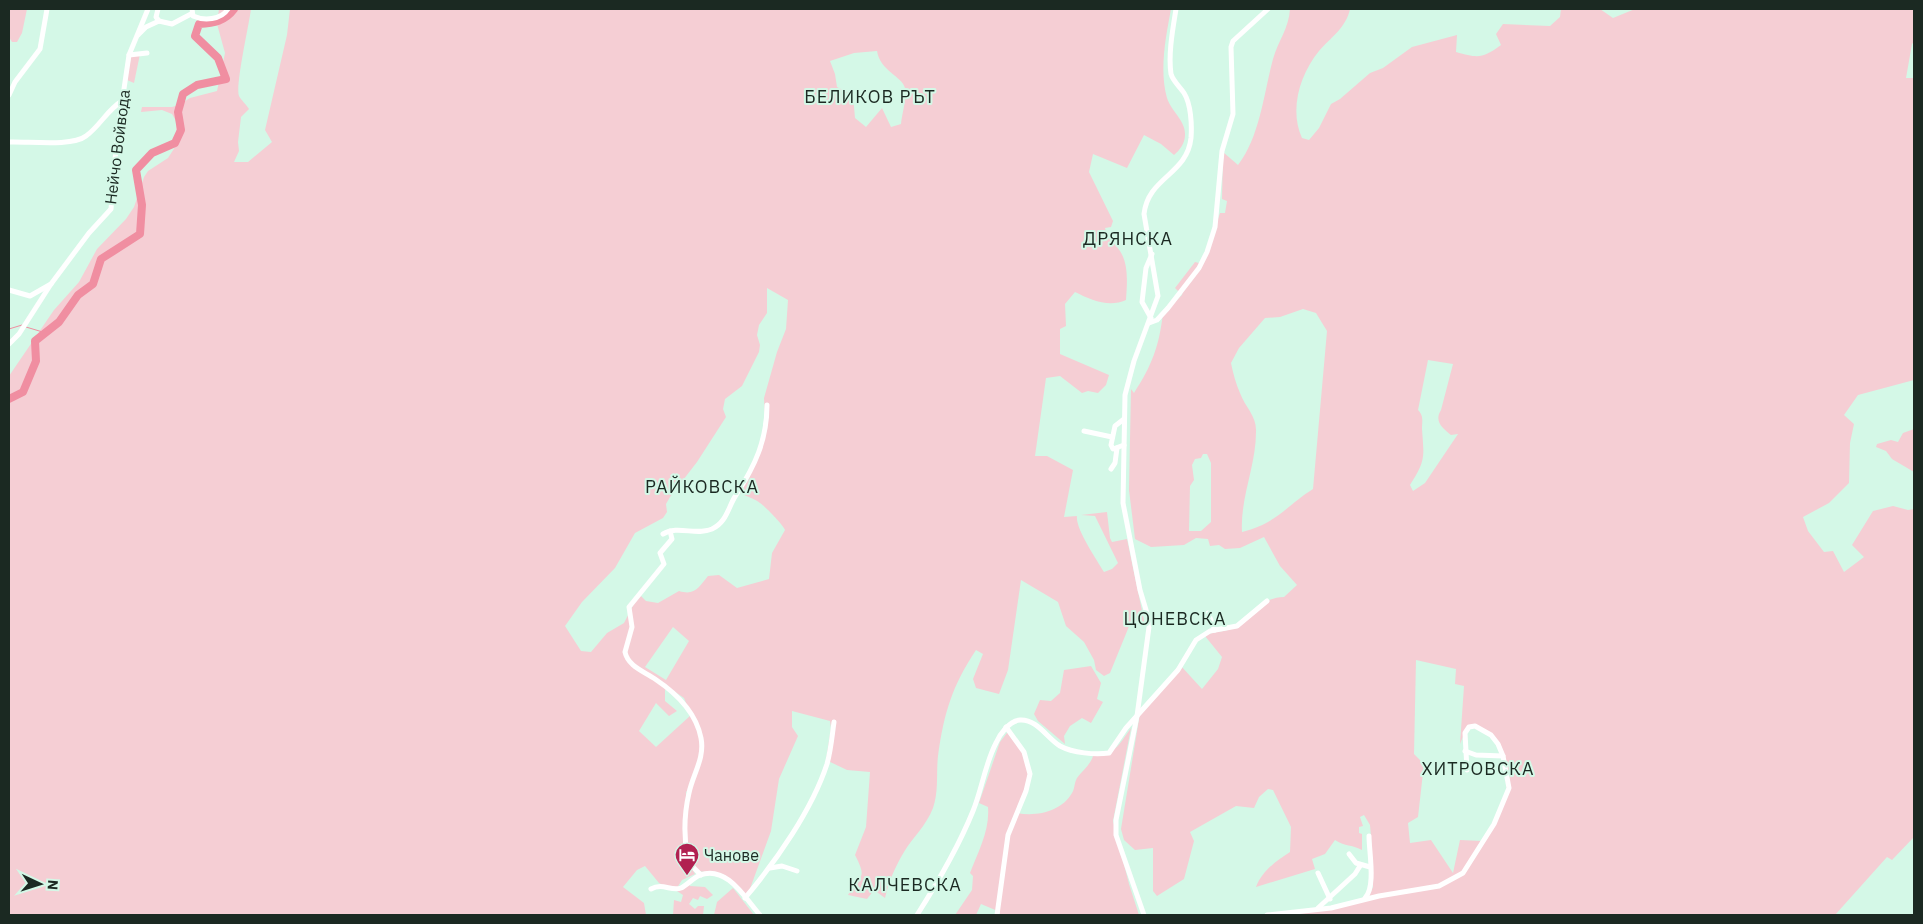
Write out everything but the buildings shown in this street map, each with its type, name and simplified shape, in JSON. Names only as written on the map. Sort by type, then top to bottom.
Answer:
[{"type":"street","points":[[9,95],[15,82],[40,49],[47,9]]},
{"type":"street","name":"Нейчо Войвода","points":[[9,344],[20,334],[51,284],[89,233],[111,209],[122,101],[129,56],[148,9]]},
{"type":"street","points":[[158,9],[156,17],[159,21]]},
{"type":"street","points":[[136,37],[146,27],[159,21],[172,24],[192,12],[197,18],[210,19],[223,14],[228,9]]},
{"type":"street","points":[[1144,915],[1116,835],[1116,820],[1136,716],[1149,620],[1140,590],[1124,514],[1124,419],[1129,378],[1158,296],[1144,214],[1145,204],[1156,186],[1170,175],[1183,160],[1191,140],[1191,119],[1186,98],[1171,73],[1176,9]]},
{"type":"street","points":[[1150,320],[1157,320],[1168,308],[1199,268],[1207,252],[1215,228],[1222,151],[1233,114],[1231,47],[1234,41],[1268,9]]},
{"type":"street","points":[[129,56],[147,53]]},
{"type":"street","points":[[9,142],[41,144],[81,140],[101,123],[112,107],[122,101]]},
{"type":"street","points":[[1150,320],[1142,302],[1146,268],[1152,254]]},
{"type":"street","points":[[9,290],[30,296],[51,284]]},
{"type":"street","points":[[663,534],[670,531],[705,531],[714,528],[725,518],[760,453],[766,433],[767,405]]},
{"type":"street","points":[[1124,419],[1115,426],[1111,447],[1113,449],[1124,445]]},
{"type":"street","points":[[1084,431],[1112,437]]},
{"type":"street","points":[[1111,468],[1115,463],[1117,448]]},
{"type":"street","points":[[670,531],[672,539],[660,553],[664,564],[629,607],[632,627],[625,652],[631,664],[682,701],[689,710],[701,737],[701,760],[688,796],[686,836],[688,862],[701,875]]},
{"type":"street","points":[[917,915],[960,839],[973,810],[996,743],[1006,727],[1016,721],[1025,720],[1037,725],[1054,742],[1065,748],[1106,754],[1111,751],[1136,716],[1178,670],[1196,640],[1215,630],[1237,626],[1267,601]]},
{"type":"street","points":[[1208,612],[1215,630]]},
{"type":"street","points":[[745,898],[779,856],[822,775],[831,747],[834,722]]},
{"type":"street","points":[[1267,915],[1318,909],[1439,886],[1463,873],[1494,824],[1509,788],[1503,756],[1491,735],[1475,726],[1469,728],[1465,733],[1467,770]]},
{"type":"street","points":[[997,915],[1008,835],[1026,791],[1030,774],[1024,752],[1006,727]]},
{"type":"street","points":[[1465,751],[1476,755],[1503,756]]},
{"type":"street","points":[[1365,899],[1370,894],[1372,886],[1369,836]]},
{"type":"street","points":[[1349,854],[1360,866],[1370,867]]},
{"type":"street","points":[[770,868],[782,866],[796,871]]},
{"type":"street","points":[[1318,909],[1330,899],[1360,866]]},
{"type":"street","points":[[1318,873],[1330,899]]},
{"type":"street","points":[[651,889],[657,886],[681,888],[701,875],[718,874],[726,877],[760,915]]},
{"type":"shaded area","points":[[9,9],[27,9],[22,33],[17,42],[12,42],[9,37]]},
{"type":"shaded area","points":[[219,9],[251,9],[238,90],[239,96],[249,109],[241,117],[238,142],[239,151],[234,162],[248,162],[272,142],[265,130],[287,35],[290,9],[1171,9],[1163,65],[1165,87],[1167,98],[1185,130],[1184,141],[1174,155],[1161,144],[1144,135],[1127,168],[1093,154],[1089,172],[1113,221],[1111,227],[1105,228],[1106,232],[1120,251],[1125,262],[1127,275],[1126,300],[1107,303],[1075,292],[1065,304],[1066,326],[1060,329],[1060,354],[1109,375],[1106,385],[1098,393],[1088,391],[1082,393],[1060,376],[1046,378],[1035,456],[1047,456],[1073,470],[1064,517],[1077,516],[1079,528],[1104,572],[1112,569],[1118,563],[1095,516],[1081,515],[1107,512],[1112,542],[1127,539],[1145,625],[1132,619],[1110,673],[1104,676],[1096,670],[1094,660],[1084,642],[1066,626],[1058,602],[1021,580],[1008,670],[999,694],[976,688],[973,679],[983,654],[976,650],[955,688],[946,713],[938,756],[937,789],[933,808],[898,863],[890,880],[885,898],[874,890],[867,899],[848,895],[862,873],[855,855],[866,827],[870,772],[847,770],[826,760],[831,728],[830,721],[792,711],[792,727],[798,736],[779,779],[771,831],[747,897],[723,874],[697,871],[689,852],[686,831],[686,859],[695,874],[682,880],[675,891],[659,883],[645,866],[637,870],[623,887],[644,903],[646,915],[9,915],[9,376],[54,310],[79,282],[97,249],[126,219],[134,207],[144,177],[148,171],[168,158],[177,144],[176,121],[172,114],[162,110],[141,112],[142,107],[172,107],[190,98],[217,91],[225,53],[217,24]],"holes":[[[877,51],[882,64],[900,80],[905,88],[901,124],[891,127],[882,108],[866,127],[855,118],[853,95],[837,87],[830,61],[854,53]],[[767,288],[788,300],[786,329],[777,352],[764,398],[765,422],[760,450],[748,481],[738,492],[762,505],[778,520],[785,530],[772,553],[769,579],[737,588],[719,575],[708,576],[696,590],[689,592],[679,591],[658,603],[646,601],[639,594],[624,623],[607,633],[591,652],[581,651],[565,626],[582,602],[615,568],[635,533],[663,518],[667,512],[666,504],[670,497],[697,462],[726,417],[723,409],[725,399],[742,386],[759,352],[760,345],[757,335],[759,325],[767,313]],[[673,627],[689,641],[666,680],[645,667]],[[671,689],[684,698],[691,715],[656,747],[639,731],[656,703],[669,716],[677,711],[665,701],[665,690]],[[691,787],[686,831],[686,792]]]},
{"type":"shaded area","points":[[1290,9],[1350,9],[1342,27],[1312,60],[1306,70],[1298,93],[1296,116],[1298,127],[1302,138],[1309,140],[1319,128],[1331,104],[1340,99],[1370,73],[1383,68],[1412,47],[1457,35],[1456,52],[1475,56],[1484,55],[1501,45],[1496,34],[1503,24],[1550,26],[1560,17],[1561,9],[1600,9],[1613,18],[1635,9],[1914,9],[1914,42],[1912,44],[1906,78],[1914,78],[1914,380],[1858,395],[1844,415],[1854,424],[1850,443],[1849,483],[1829,503],[1803,517],[1808,531],[1824,552],[1833,551],[1844,572],[1864,557],[1852,545],[1873,511],[1893,506],[1908,510],[1914,509],[1914,837],[1892,860],[1887,857],[1835,915],[1267,915],[1324,909],[1416,888],[1369,896],[1373,887],[1371,836],[1370,825],[1364,815],[1360,817],[1363,826],[1359,827],[1359,833],[1362,834],[1362,850],[1335,840],[1325,854],[1312,859],[1315,869],[1256,887],[1266,871],[1290,852],[1291,827],[1273,790],[1268,789],[1259,797],[1254,808],[1236,806],[1190,832],[1194,841],[1184,879],[1157,896],[1153,891],[1153,848],[1135,850],[1124,840],[1121,829],[1140,713],[1181,666],[1202,689],[1218,669],[1222,657],[1205,636],[1235,627],[1257,608],[1269,600],[1284,597],[1297,585],[1280,566],[1264,537],[1240,548],[1225,549],[1219,545],[1210,546],[1208,539],[1196,538],[1184,545],[1151,547],[1135,539],[1129,490],[1131,389],[1134,393],[1150,364],[1157,346],[1163,313],[1182,295],[1183,290],[1179,292],[1175,288],[1195,262],[1203,264],[1220,213],[1225,213],[1227,201],[1222,199],[1223,152],[1238,165],[1245,154],[1256,128],[1273,59]],"holes":[[[1303,309],[1316,313],[1327,331],[1313,489],[1264,524],[1242,532],[1243,507],[1254,457],[1256,426],[1253,416],[1242,398],[1231,363],[1239,348],[1265,318],[1280,317]],[[1428,360],[1453,364],[1438,418],[1442,427],[1451,435],[1458,434],[1425,483],[1413,491],[1410,485],[1419,470],[1423,458],[1422,419],[1418,410]],[[1203,454],[1207,454],[1211,463],[1211,522],[1201,531],[1189,531],[1190,486],[1194,480],[1192,465],[1195,459],[1201,458]],[[1416,660],[1456,669],[1455,684],[1464,686],[1460,744],[1464,734],[1470,727],[1489,734],[1500,749],[1508,795],[1482,841],[1460,840],[1453,873],[1431,840],[1410,843],[1408,823],[1418,817],[1424,764],[1414,754]]]},
{"type":"shaded area","points":[[140,54],[134,83],[127,80],[131,57]]},
{"type":"shaded area","points":[[1914,429],[1914,472],[1892,459],[1886,451],[1876,447],[1877,444],[1891,440],[1898,442],[1903,433]]},
{"type":"shaded area","points":[[1091,666],[1101,683],[1097,699],[1103,702],[1091,723],[1082,718],[1070,726],[1064,736],[1065,744],[1038,721],[1034,714],[1040,700],[1051,701],[1060,693],[1064,670]]},
{"type":"shaded area","points":[[1131,728],[1113,821],[1139,915],[1000,915],[1000,912],[981,904],[976,915],[955,915],[972,890],[973,876],[970,873],[983,841],[988,816],[988,807],[979,803],[1000,742],[1010,729],[1018,741],[1031,774],[1017,813],[1033,814],[1055,808],[1068,799],[1077,778],[1093,756],[1112,751]]},
{"type":"shaded area","points":[[688,883],[690,886],[705,887],[713,895],[707,899],[700,896],[698,900],[693,898],[689,904],[695,909],[698,906],[704,906],[703,915],[673,915],[674,900],[681,902],[683,895],[677,891]]},
{"type":"shaded area","points":[[733,888],[754,915],[714,915],[717,902]]},
{"type":"waterway","points":[[9,399],[23,392],[36,361],[35,341],[59,322],[78,295],[93,284],[101,259],[140,234],[142,205],[136,170],[152,153],[175,143],[181,130],[178,112],[183,94],[197,85],[226,79],[218,58],[195,36],[199,24],[219,21],[234,9]]},
{"type":"waterway","points":[[9,329],[22,325]]},
{"type":"waterway","points":[[26,327],[46,333]]},
{"type":"place","name":"Чанове","points":[[687,876]]},
{"type":"district","name":"БЕЛИКОВ РЪТ","points":[[870,97]]},
{"type":"district","name":"ДРЯНСКА","points":[[1128,239]]},
{"type":"district","name":"РАЙКОВСКА","points":[[702,487]]},
{"type":"district","name":"ЦОНЕВСКА","points":[[1175,619]]},
{"type":"district","name":"ХИТРОВСКА","points":[[1478,769]]},
{"type":"district","name":"КАЛЧЕВСКА","points":[[905,885]]}]
